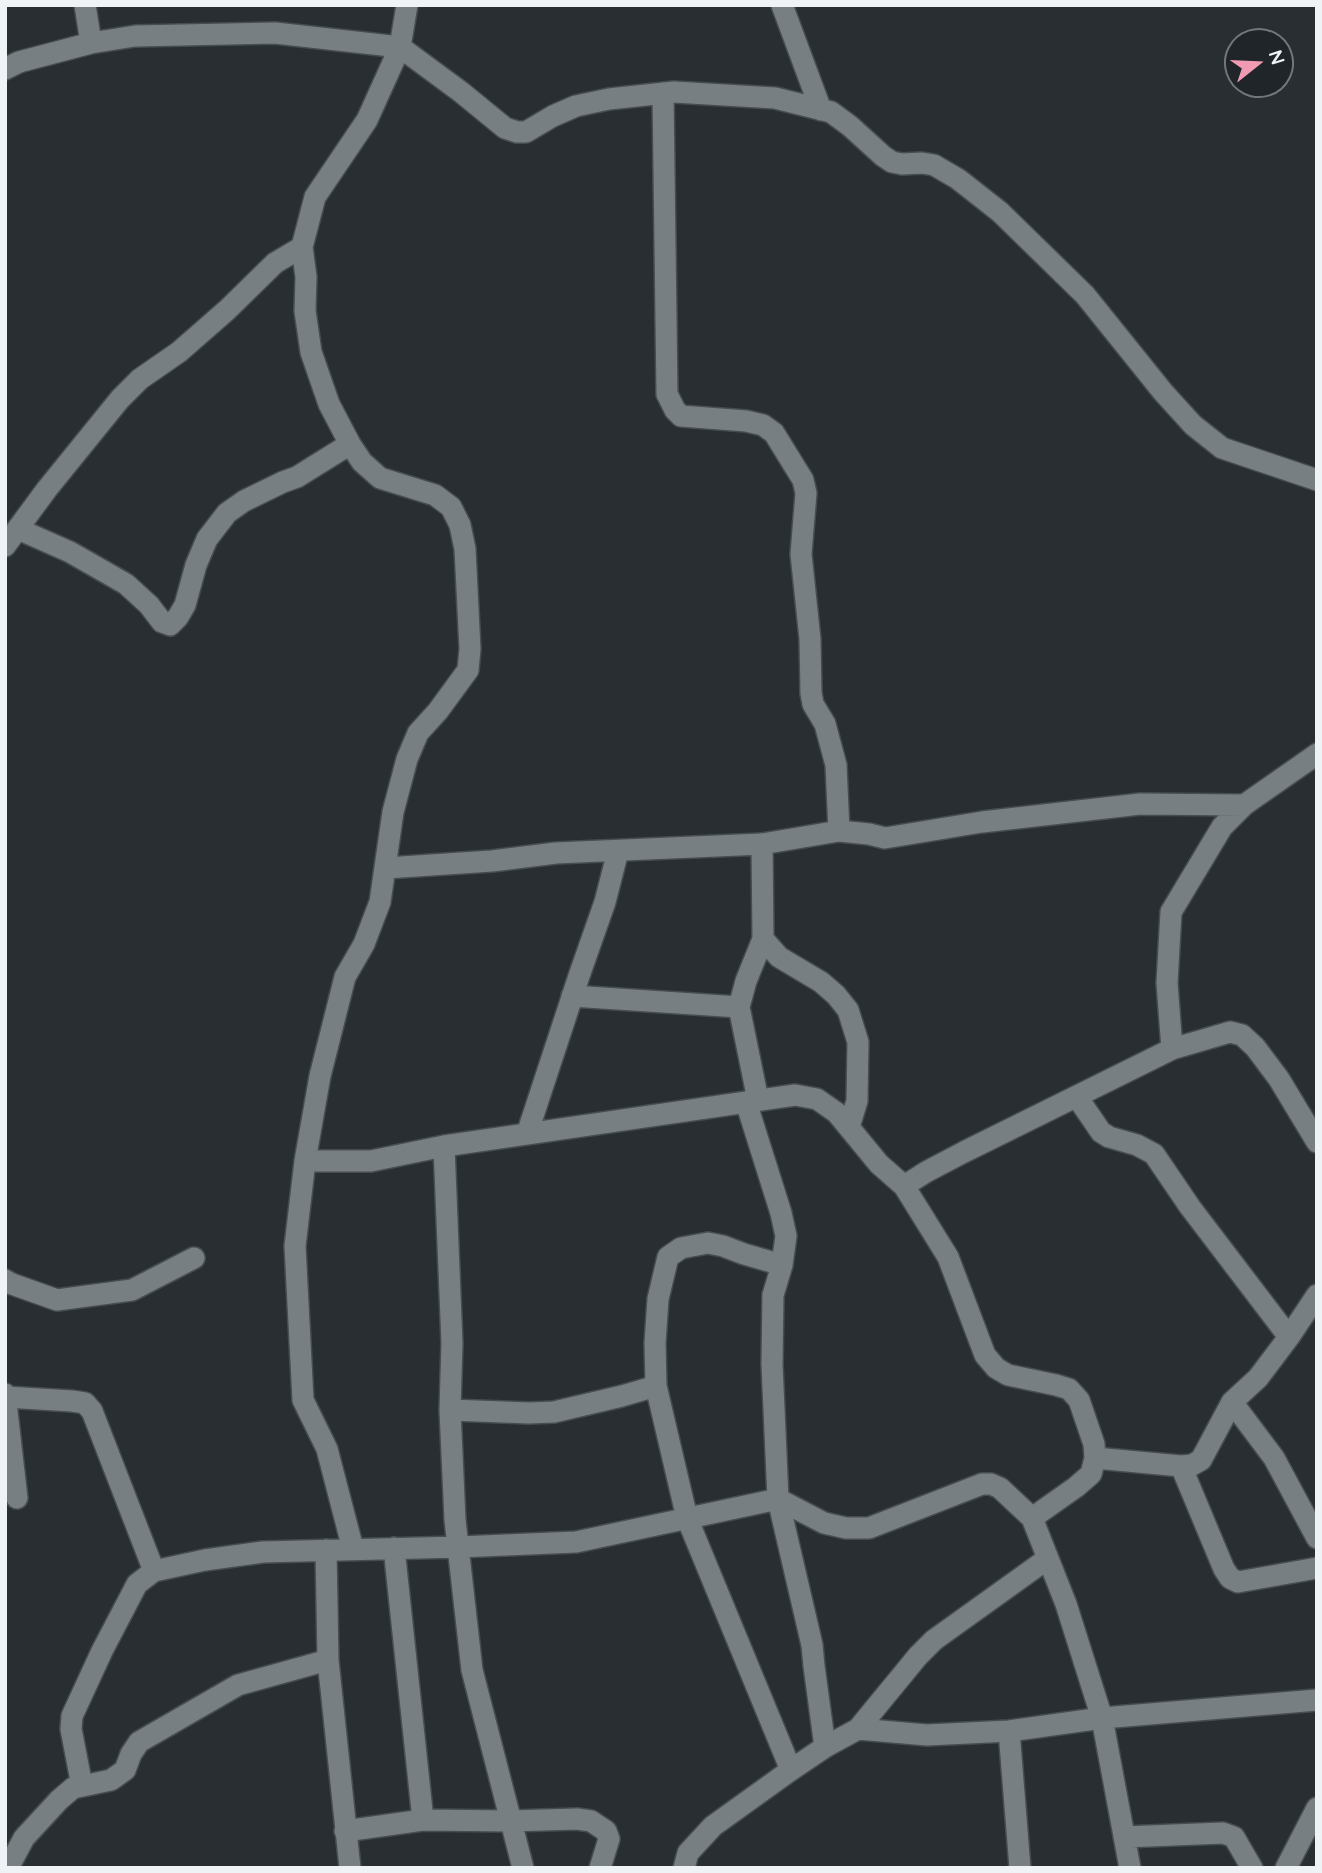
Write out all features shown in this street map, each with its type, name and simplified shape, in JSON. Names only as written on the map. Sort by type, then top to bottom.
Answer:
[{"type":"street","points":[[85,5],[91,43]]},
{"type":"street","points":[[353,1549],[327,1449],[303,1400],[295,1246],[305,1161],[320,1076],[345,977],[365,944],[380,902],[393,812],[407,760],[418,733],[468,670],[470,649],[465,548],[460,525],[451,507],[435,495],[380,478],[362,462],[350,444],[329,404],[312,352],[305,312],[306,277],[302,247],[315,197],[367,120],[400,47],[407,5]]},
{"type":"street","points":[[782,5],[821,110]]},
{"type":"street","points":[[5,69],[19,62],[91,43],[135,36],[275,33],[400,47],[505,128],[517,132],[526,132],[576,106],[609,99],[674,92],[775,98],[831,112],[892,162],[934,165],[958,179],[1000,212],[1085,295],[1163,392],[1194,425],[1222,448],[1317,480]]},
{"type":"street","points":[[663,93],[667,394],[681,416],[746,421],[763,425],[774,433],[803,480],[806,493],[801,554],[810,639],[811,693],[813,704],[825,724],[836,765],[839,831]]},
{"type":"street","points":[[302,247],[275,263],[227,310],[179,352],[140,379],[120,399],[47,489],[12,538],[70,552],[126,584],[162,621],[170,625],[185,605],[196,565],[207,539],[227,513],[244,501],[297,477],[350,444]]},
{"type":"street","points":[[1172,1049],[1167,983],[1171,912],[1222,827],[1244,805],[1317,754]]},
{"type":"street","points":[[386,868],[492,862],[556,853],[762,844],[839,831],[885,838],[982,822],[1140,804],[1244,805]]},
{"type":"street","points":[[762,844],[763,939],[746,981],[740,1007],[752,1101],[786,1236],[782,1265],[773,1295],[772,1364],[778,1499],[813,1645],[825,1747]]},
{"type":"street","points":[[527,1134],[605,902],[618,851]]},
{"type":"street","points":[[763,939],[779,957],[821,982],[848,1010],[858,1042],[857,1101],[849,1127]]},
{"type":"street","points":[[572,996],[740,1007]]},
{"type":"street","points":[[904,1186],[964,1152],[1172,1049],[1230,1032],[1242,1035],[1255,1046],[1279,1079],[1316,1141]]},
{"type":"street","points":[[305,1161],[371,1161],[444,1146],[795,1095],[817,1099],[838,1113],[879,1164],[904,1186],[948,1257],[985,1355],[996,1368],[1008,1375],[1069,1389],[1079,1400],[1094,1444],[1096,1458],[1091,1474],[1031,1518]]},
{"type":"street","points":[[1077,1097],[1101,1132],[1138,1145],[1154,1154],[1191,1208],[1289,1337]]},
{"type":"street","points":[[444,1146],[452,1343],[450,1410],[453,1498],[472,1670],[523,1868]]},
{"type":"street","points":[[782,1265],[708,1243],[681,1248],[668,1256],[659,1299],[655,1343],[656,1386],[687,1518],[791,1770]]},
{"type":"street","points":[[5,1280],[57,1300],[132,1290],[194,1258]]},
{"type":"street","points":[[1096,1458],[1181,1466],[1192,1465],[1200,1460],[1232,1402],[1258,1378],[1317,1295]]},
{"type":"street","points":[[450,1410],[554,1412],[656,1386]]},
{"type":"street","points":[[16,1498],[6,1396],[85,1403],[92,1411],[153,1571]]},
{"type":"street","points":[[1232,1402],[1274,1458],[1317,1538]]},
{"type":"street","points":[[1181,1466],[1230,1578],[1238,1582],[1317,1568]]},
{"type":"street","points":[[82,1786],[71,1728],[72,1716],[137,1584],[153,1571],[251,1554],[576,1542],[778,1499],[824,1523],[846,1528],[869,1528],[982,1484],[991,1484],[1000,1488],[1031,1518],[1066,1604],[1102,1718],[1130,1868]]},
{"type":"street","points":[[394,1548],[423,1820]]},
{"type":"street","points":[[326,1550],[328,1660],[350,1868]]},
{"type":"street","points":[[688,1863],[713,1826],[825,1747],[858,1729],[934,1640],[1047,1559]]},
{"type":"street","points":[[8,1868],[24,1838],[59,1800],[73,1788],[111,1780],[125,1770],[139,1742],[238,1685],[328,1660]]},
{"type":"street","points":[[858,1729],[927,1735],[1009,1731],[1102,1718],[1317,1700]]},
{"type":"street","points":[[1009,1731],[1020,1868]]},
{"type":"street","points":[[1286,1868],[1317,1808]]},
{"type":"street","points":[[345,1831],[423,1820],[578,1819],[591,1821],[606,1831],[609,1839],[600,1868]]},
{"type":"street","points":[[1124,1837],[1223,1833],[1234,1837],[1252,1868]]}]
